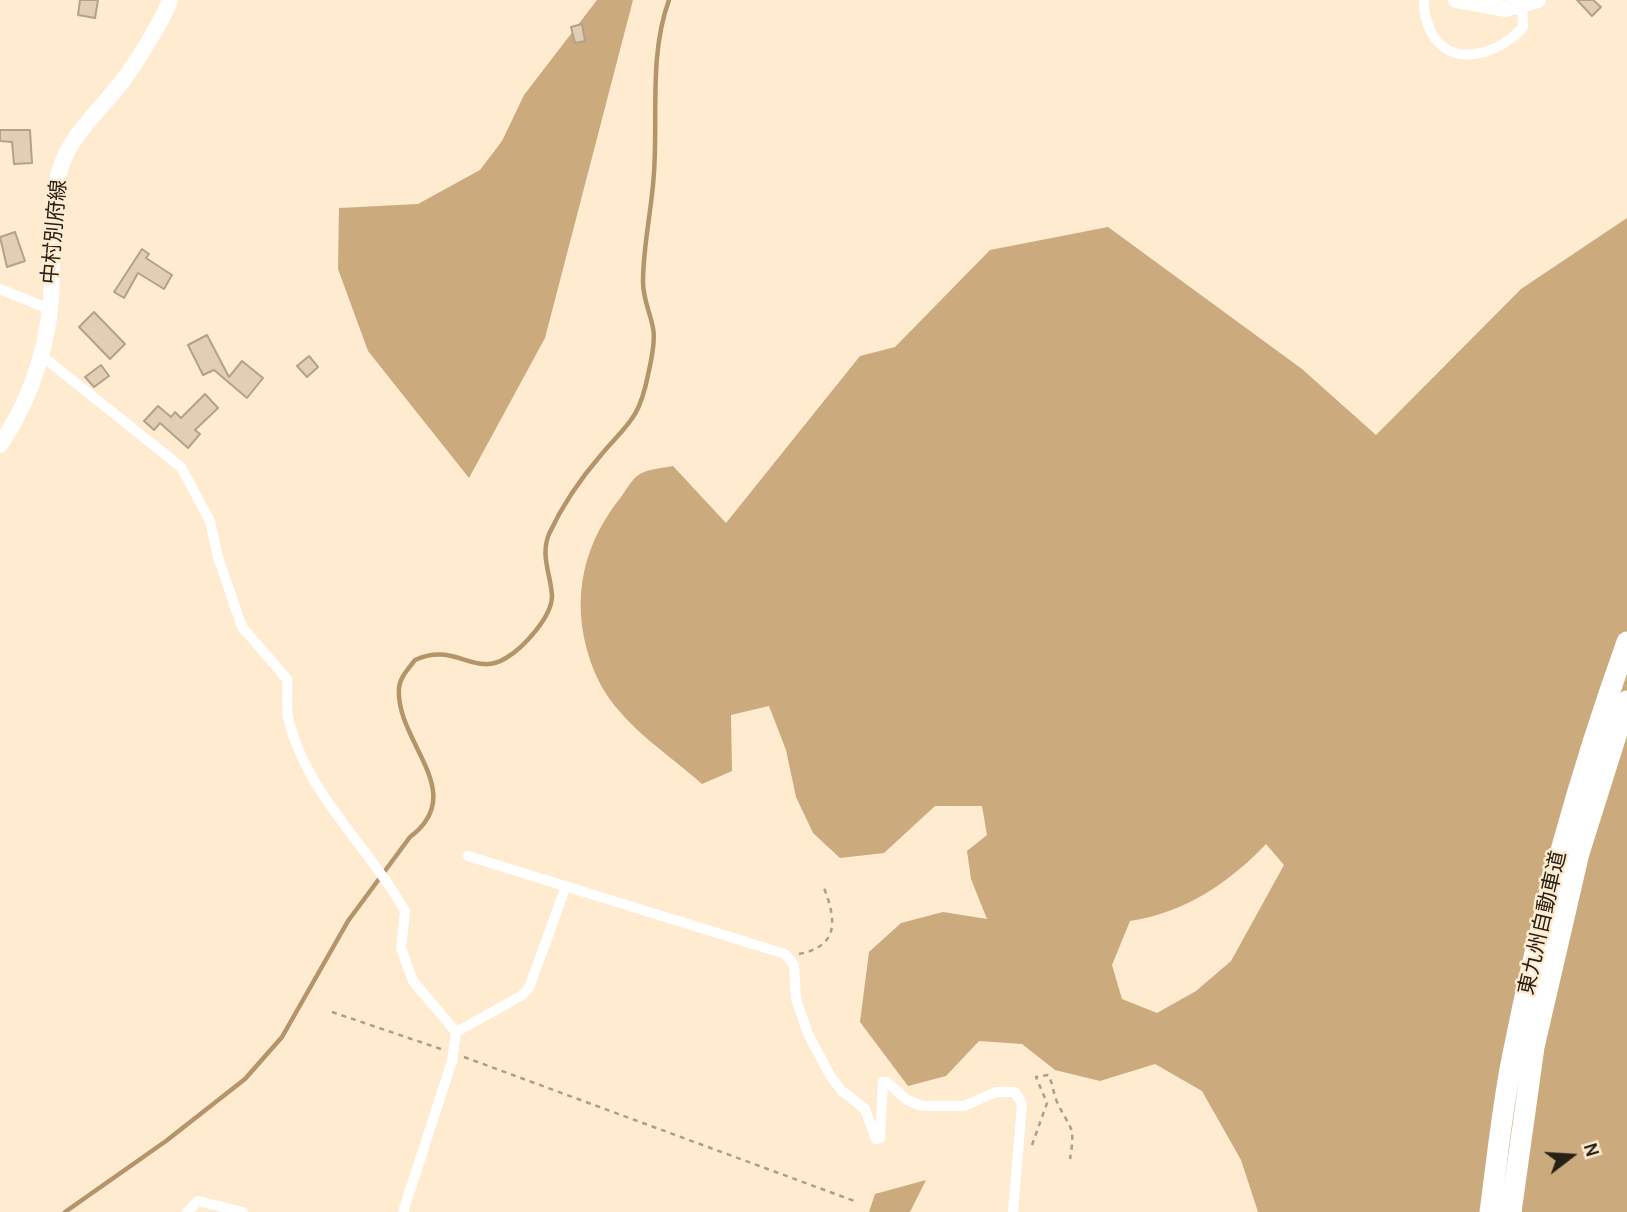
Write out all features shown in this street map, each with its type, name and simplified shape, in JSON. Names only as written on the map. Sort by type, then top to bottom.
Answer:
[{"type":"highway","name":"東九州自動車道","points":[[1490,1212],[1511,1061],[1549,889],[1572,808],[1627,642]]},
{"type":"highway","name":"東九州自動車道","points":[[1511,1212],[1534,1047],[1579,853],[1627,701]]},
{"type":"main road","name":"中村別府線","points":[[0,445],[26,401],[42,356],[49,309],[51,234],[61,167],[78,133],[123,81],[170,0]]},
{"type":"main road","points":[[1456,0],[1495,9],[1522,6],[1538,0]]},
{"type":"street","points":[[1424,0],[1423,13],[1432,33],[1445,50],[1459,55],[1485,52],[1517,34],[1523,27],[1522,6]]},
{"type":"street","points":[[0,289],[49,309]]},
{"type":"street","points":[[42,356],[160,448],[186,474],[210,521],[218,557],[242,627],[288,679],[288,714],[299,753],[319,787],[405,911],[401,948],[412,981],[456,1032],[453,1054],[404,1212]]},
{"type":"street","points":[[468,856],[785,954],[794,965],[796,999],[808,1034],[831,1077],[842,1091],[865,1110],[876,1139],[880,1138],[883,1082],[887,1082],[907,1100],[922,1106],[964,1106],[1004,1090],[1015,1091],[1023,1104],[1013,1212]]},
{"type":"street","points":[[456,1032],[521,996],[529,988],[566,886]]},
{"type":"street","points":[[187,1212],[198,1201],[213,1202],[243,1212]]},
{"type":"path","points":[[785,954],[802,954],[828,937],[834,924],[824,888]]},
{"type":"path","points":[[332,1013],[453,1054],[857,1202]]},
{"type":"path","points":[[1031,1147],[1047,1103],[1036,1077],[1048,1075],[1058,1103],[1071,1121],[1073,1133],[1070,1159]]},
{"type":"shaded area","points":[[597,0],[633,0],[545,338],[469,478],[368,351],[338,269],[339,208],[418,204],[480,170],[502,141],[524,95]]},
{"type":"shaded area","points":[[1627,218],[1627,1212],[1258,1212],[1241,1160],[1202,1091],[1155,1064],[1100,1081],[1055,1070],[1022,1044],[979,1041],[946,1076],[908,1086],[860,1022],[869,952],[901,923],[943,912],[987,919],[971,879],[967,851],[987,835],[982,806],[935,806],[884,853],[840,858],[813,833],[796,797],[786,750],[769,706],[731,715],[732,771],[702,784],[642,734],[615,706],[604,690],[595,673],[582,626],[582,581],[587,559],[607,517],[631,483],[645,472],[673,466],[726,523],[860,356],[895,347],[990,250],[1108,227],[1302,369],[1376,435],[1521,289]],"holes":[[[1266,844],[1284,865],[1231,961],[1196,991],[1157,1013],[1122,999],[1112,965],[1130,921],[1169,911],[1204,894],[1237,871]]]},
{"type":"shaded area","points":[[926,1180],[910,1212],[869,1212],[875,1194]]},
{"type":"building","points":[[80,0],[98,0],[95,18],[78,15]]},
{"type":"building","points":[[1577,0],[1593,0],[1601,7],[1592,16]]},
{"type":"building","points":[[582,24],[585,41],[575,43],[571,27]]},
{"type":"building","points":[[0,130],[30,130],[32,163],[14,164],[12,142],[0,141]]},
{"type":"building","points":[[15,232],[25,261],[7,267],[0,237]]},
{"type":"building","points":[[142,249],[149,254],[146,258],[172,275],[164,289],[138,273],[124,298],[114,292]]},
{"type":"building","points":[[94,312],[125,344],[110,359],[79,327]]},
{"type":"building","points":[[207,335],[229,377],[242,361],[263,378],[247,398],[214,370],[203,375],[188,345]]},
{"type":"building","points":[[309,356],[318,367],[307,377],[297,366]]},
{"type":"building","points":[[101,365],[109,376],[94,387],[85,377]]},
{"type":"building","points":[[205,394],[218,408],[195,430],[200,434],[188,448],[160,423],[154,430],[144,421],[158,406],[171,417],[175,412],[181,418]]},
{"type":"waterway","points":[[65,1212],[166,1141],[245,1079],[282,1037],[348,921],[410,837],[427,820],[433,802],[432,784],[407,728],[399,688],[403,676],[415,660],[442,654],[484,664],[495,663],[520,647],[547,613],[552,596],[546,558],[549,534],[579,483],[636,412],[645,390],[654,345],[652,322],[644,294],[643,268],[654,172],[659,42],[669,0]]}]
